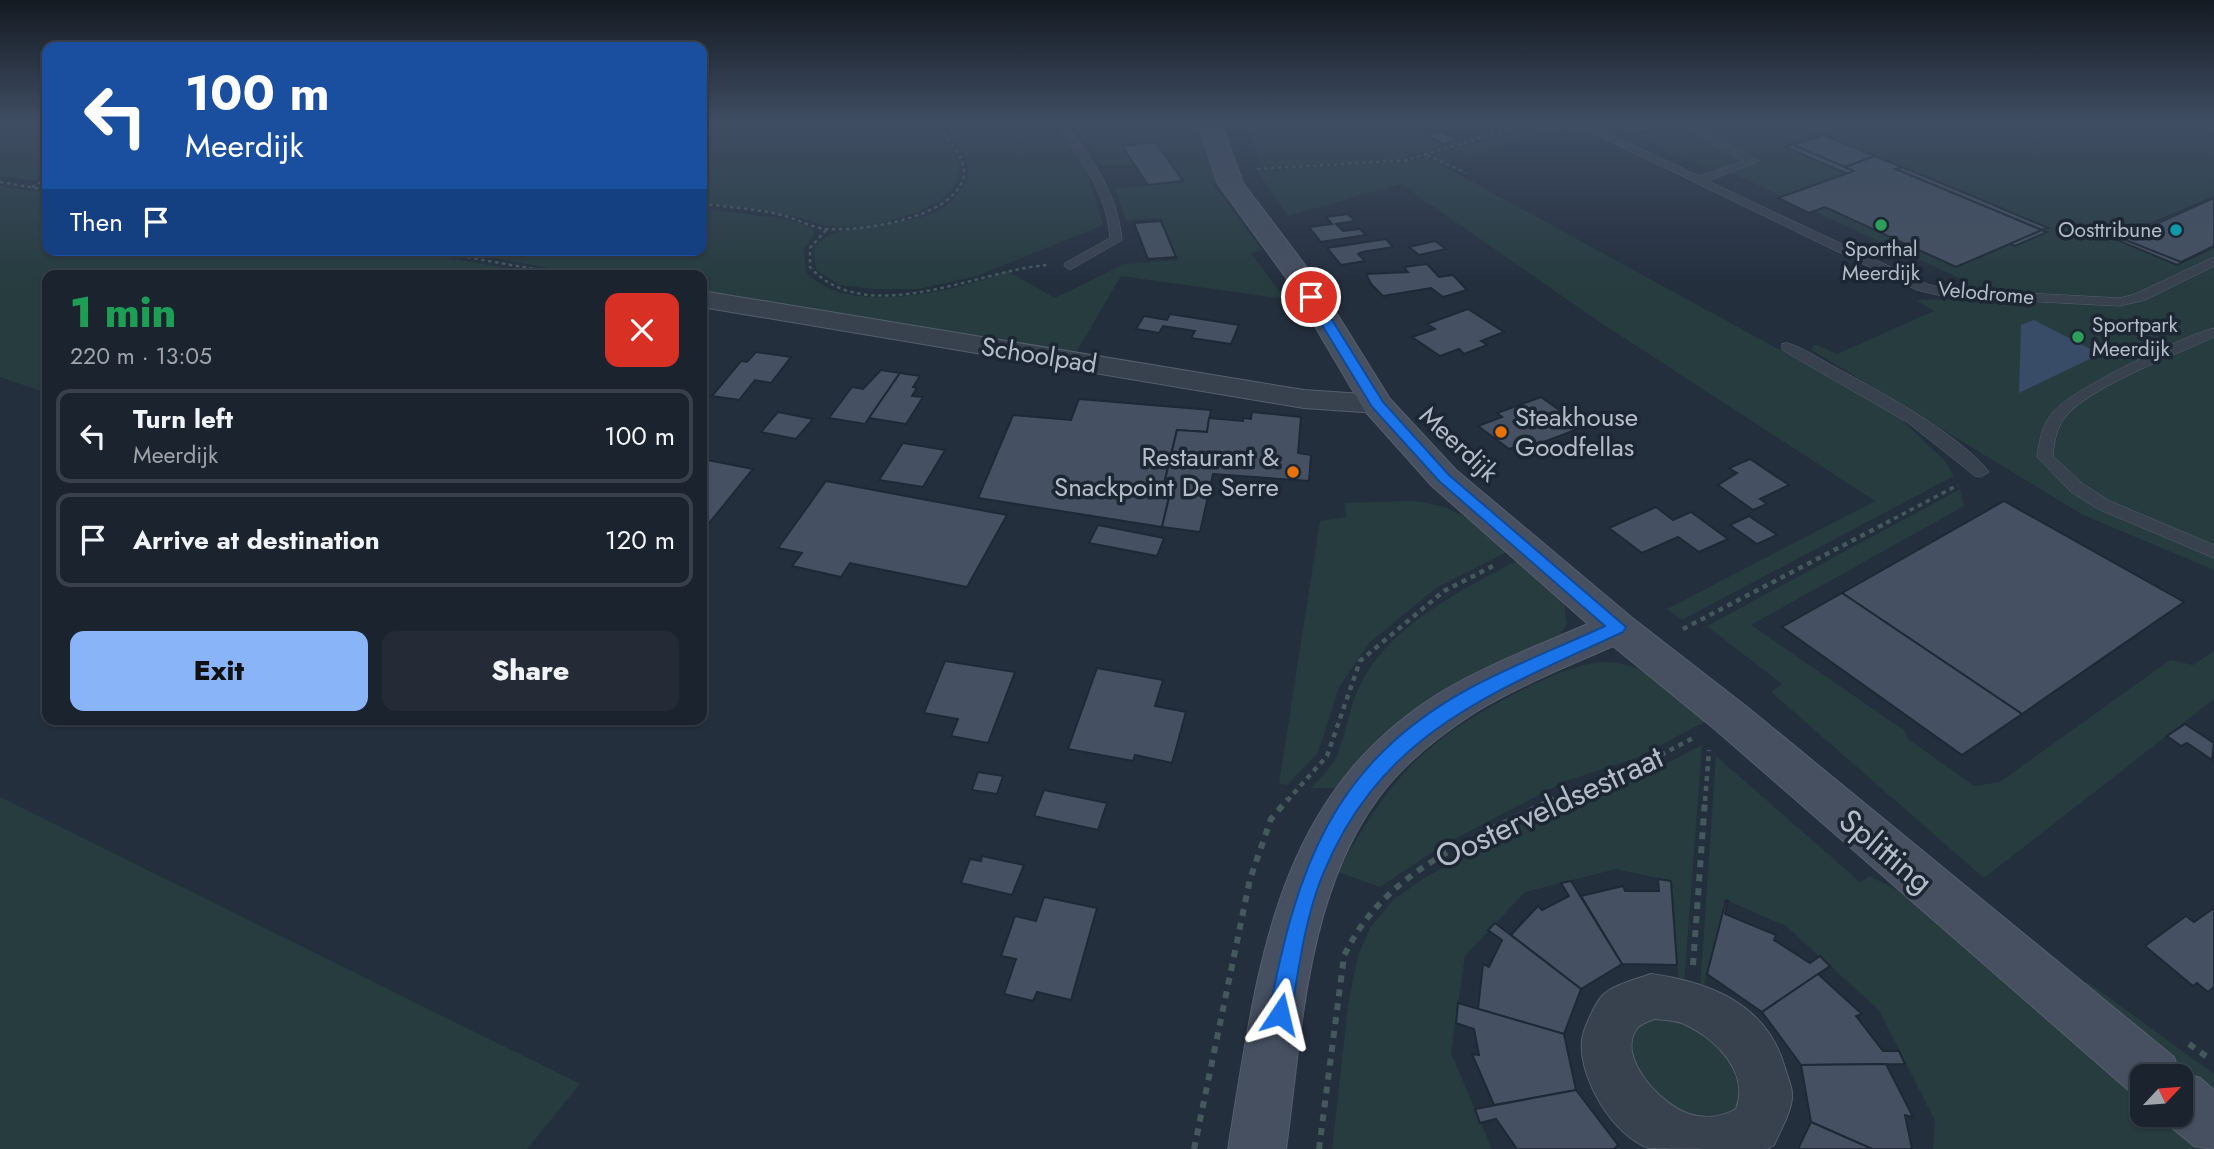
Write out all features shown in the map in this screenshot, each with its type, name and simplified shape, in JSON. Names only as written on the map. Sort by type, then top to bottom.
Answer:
[{"type":"street","name":"Meerdijk","points":[[1227,176],[1300,277],[1377,404],[1444,478],[1618,627]]},
{"type":"street","name":"Schoolpad","points":[[707,300],[1290,396],[1377,404]]},
{"type":"street","name":"Splitting","points":[[1618,627],[1717,726],[2139,1064]]},
{"type":"street","points":[[1257,1149],[1293,937],[1312,876],[1334,832],[1362,786],[1400,746],[1438,716],[1477,692],[1618,627]]},
{"type":"street","points":[[1651,996],[1691,1002],[1728,1023],[1757,1057],[1767,1095],[1756,1127],[1726,1146],[1682,1139],[1641,1114],[1613,1078],[1606,1039],[1620,1011],[1651,996]]},
{"type":"street","points":[[2193,1109],[2214,1126]]},
{"type":"lane","points":[[1070,266],[1116,240],[1115,214],[1107,189],[1098,176]]},
{"type":"lane","name":"Velodrome","points":[[1690,176],[1922,287],[1946,293],[2120,302],[2140,297],[2214,261]]},
{"type":"lane","points":[[1699,180],[1711,176]]},
{"type":"lane","points":[[2214,332],[2095,390],[2061,411],[2048,432],[2045,457],[2077,488],[2104,505],[2214,552]]},
{"type":"lane","points":[[1787,347],[1880,397],[1942,437],[1982,472]]},
{"type":"path","points":[[707,205],[793,218],[827,230],[927,212],[951,198],[963,176]]},
{"type":"path","points":[[0,182],[42,189]]},
{"type":"path","points":[[31,187],[42,182]]},
{"type":"path","points":[[827,230],[810,248],[810,267],[824,282],[848,290],[907,293],[939,290],[1010,267],[1070,266]]},
{"type":"path","points":[[460,256],[540,270]]},
{"type":"path","points":[[1672,621],[1683,629],[1982,472]]},
{"type":"path","points":[[1691,1002],[1709,751],[1717,726]]},
{"type":"path","name":"Oosterveldsestraat","points":[[1319,1149],[1344,956],[1356,930],[1371,910],[1398,884],[1429,862],[1578,787],[1655,758],[1717,726]]},
{"type":"green space","points":[[0,176],[42,176],[42,177],[34,181]]},
{"type":"green space","points":[[707,176],[958,176],[953,188],[924,209],[904,217],[861,226],[828,226],[758,210],[707,204]]},
{"type":"green space","points":[[967,176],[1088,176],[1103,225],[977,276],[918,289],[875,289],[839,285],[816,270],[814,249],[826,238],[842,231],[928,215],[946,205],[961,190]]},
{"type":"green space","points":[[1179,176],[1216,176],[1219,183],[1213,184],[1262,250],[1251,253],[1285,299],[1121,276],[1074,356],[781,303],[707,294],[707,270],[563,270],[480,256],[707,256],[707,209],[789,220],[813,228],[814,235],[804,249],[806,272],[825,286],[848,294],[875,297],[933,292],[1007,271],[1055,298],[1124,264],[1178,260],[1161,218],[1126,220],[1115,189],[1183,181]]},
{"type":"green space","points":[[1260,176],[1461,176],[1895,413],[1945,461],[1954,476],[1682,620],[1667,609],[1875,501],[1598,321],[1401,184],[1288,216]]},
{"type":"green space","name":"Sportpark Meerdijk","points":[[1738,176],[2214,176],[2214,570],[2083,515],[1812,350],[1812,346],[1817,345],[1837,354],[1934,311],[1916,300],[1960,299],[1967,282]]},
{"type":"green space","points":[[0,186],[42,192],[42,256],[437,256],[516,270],[42,270],[42,391],[0,377]]},
{"type":"green space","points":[[1960,489],[1964,506],[1751,625],[1905,731],[1907,738],[1974,786],[2000,782],[2170,660],[2193,665],[2214,651],[2214,699],[1984,878],[1771,692],[1782,684],[1707,626]]},
{"type":"green space","points":[[1412,501],[1454,511],[1509,551],[1436,588],[1369,643],[1339,687],[1318,753],[1287,785],[1279,783],[1320,521],[1346,517],[1345,503]]},
{"type":"green space","points":[[1518,560],[1564,603],[1567,624],[1561,634],[1475,673],[1427,701],[1379,741],[1337,788],[1311,788],[1335,760],[1363,679],[1392,641],[1432,609]]},
{"type":"green space","points":[[1606,662],[1621,664],[1649,674],[1673,690],[1708,720],[1636,758],[1566,781],[1443,845],[1380,887],[1338,872],[1393,786],[1433,745],[1486,709],[1530,686],[1573,668]]},
{"type":"green space","points":[[1702,745],[1684,985],[1679,983],[1671,881],[1616,869],[1525,892],[1465,956],[1451,1053],[1492,1149],[1332,1149],[1348,1006],[1358,956],[1370,928],[1394,899],[1426,877],[1564,801],[1669,762]]},
{"type":"green space","points":[[1716,756],[1860,882],[1870,876],[1922,903],[2130,1079],[2130,1127],[2186,1127],[2213,1149],[1933,1149],[1935,1121],[1879,1010],[1786,926],[1726,900],[1703,990],[1700,990]]},
{"type":"green space","points":[[0,797],[580,1084],[527,1149],[0,1149]]},
{"type":"green space","points":[[2086,981],[2214,1074],[2214,1102],[2193,1085],[2193,1064],[2167,1064],[2083,995]]},
{"type":"green space","points":[[1651,1017],[1691,1019],[1741,1066],[1741,1106],[1727,1119],[1684,1120],[1640,1088],[1628,1043],[1636,1026]]},
{"type":"water","points":[[2034,320],[2100,354],[2019,393],[2021,325]]},
{"type":"building","points":[[1142,176],[1179,176],[1183,181],[1148,185]]},
{"type":"building","points":[[1841,176],[1912,176],[2042,230],[1956,267],[1825,207],[1809,213],[1778,198]]},
{"type":"building","points":[[1851,176],[1913,176],[2047,232],[2015,246]]},
{"type":"building","points":[[1912,176],[1923,176],[2048,228],[2042,230]]},
{"type":"building","name":"Oosttribune","points":[[2214,197],[2214,247],[2177,265],[2115,239]]},
{"type":"building","name":"Oosttribune","points":[[2214,198],[2214,246],[2181,262],[2123,239]]},
{"type":"building","points":[[1348,214],[1355,221],[1336,224],[1343,231],[1360,229],[1366,235],[1321,242],[1309,227],[1332,224],[1326,217]]},
{"type":"building","points":[[1161,221],[1176,257],[1148,259],[1134,223]]},
{"type":"building","points":[[1386,239],[1393,247],[1362,252],[1358,254],[1365,261],[1341,265],[1327,248]]},
{"type":"building","points":[[1435,241],[1446,249],[1419,255],[1409,247]]},
{"type":"building","points":[[1427,264],[1439,277],[1453,275],[1467,290],[1443,297],[1431,288],[1383,296],[1371,284],[1366,274],[1408,272],[1404,267]]},
{"type":"building","points":[[1468,309],[1504,332],[1481,341],[1487,345],[1464,354],[1459,349],[1440,356],[1412,337],[1435,329],[1427,324]]},
{"type":"building","points":[[1170,314],[1239,325],[1231,344],[1191,338],[1195,331],[1163,326],[1159,333],[1136,329],[1144,316],[1167,320]]},
{"type":"building","points":[[756,352],[791,357],[771,383],[755,380],[739,400],[712,396],[741,361],[747,362]]},
{"type":"building","points":[[881,370],[900,373],[865,424],[829,418],[852,387],[863,389]]},
{"type":"building","points":[[900,373],[920,376],[913,387],[917,388],[912,396],[923,397],[906,424],[869,418]]},
{"type":"building","points":[[1541,397],[1583,427],[1520,451],[1515,447],[1509,449],[1478,426],[1502,417],[1497,413]]},
{"type":"building","points":[[1079,399],[1211,410],[1207,432],[1177,430],[1164,484],[1172,485],[1162,527],[978,498],[1013,415],[1071,420]]},
{"type":"building","points":[[778,412],[813,419],[796,439],[761,432]]},
{"type":"building","points":[[1252,412],[1301,417],[1298,453],[1311,455],[1309,481],[1213,474],[1200,532],[1162,527],[1172,485],[1164,484],[1177,430],[1207,432],[1209,418],[1243,421],[1243,418],[1251,419]]},
{"type":"building","points":[[903,443],[945,450],[923,487],[879,480]]},
{"type":"building","points":[[1750,459],[1789,485],[1760,499],[1767,504],[1753,510],[1718,485],[1737,473],[1729,468]]},
{"type":"building","points":[[707,460],[753,469],[707,526]]},
{"type":"building","points":[[826,481],[1007,515],[967,587],[850,563],[841,577],[792,566],[802,553],[778,548]]},
{"type":"building","points":[[2004,501],[2184,602],[2022,714],[1842,593]]},
{"type":"building","points":[[1656,507],[1673,520],[1691,512],[1728,539],[1699,552],[1678,537],[1642,553],[1609,528]]},
{"type":"building","points":[[1749,516],[1777,535],[1757,544],[1730,525]]},
{"type":"building","points":[[1098,525],[1164,538],[1157,556],[1089,543]]},
{"type":"building","points":[[1842,593],[2022,714],[1962,755],[1782,627]]},
{"type":"building","points":[[945,661],[1015,672],[988,743],[951,736],[958,719],[924,713]]},
{"type":"building","points":[[1097,668],[1163,680],[1155,706],[1186,712],[1172,763],[1135,755],[1133,761],[1068,749]]},
{"type":"building","points":[[2185,724],[2214,743],[2212,760],[2187,743],[2181,746],[2167,736]]},
{"type":"building","points":[[978,772],[1003,776],[997,794],[972,790]]},
{"type":"building","points":[[1044,790],[1107,803],[1098,830],[1034,816]]},
{"type":"building","points":[[982,856],[1024,865],[1012,895],[961,883],[970,859],[981,861]]},
{"type":"building","points":[[1658,879],[1671,881],[1677,965],[1622,964],[1581,896],[1623,886],[1625,891],[1659,891]]},
{"type":"building","points":[[1571,881],[1622,964],[1581,989],[1511,935],[1538,906],[1542,910],[1569,896],[1561,883]]},
{"type":"building","points":[[1044,897],[1097,908],[1071,1000],[1037,992],[1033,1001],[1004,994],[1016,959],[1001,956],[1015,916],[1036,921]]},
{"type":"building","points":[[1726,900],[1725,914],[1776,935],[1774,940],[1810,963],[1820,956],[1830,966],[1762,1012],[1707,974]]},
{"type":"building","points":[[2214,908],[2214,987],[2208,992],[2197,983],[2193,986],[2145,946],[2186,916],[2194,922]]},
{"type":"building","points":[[1495,923],[1581,989],[1564,1034],[1478,1009],[1483,964],[1489,967],[1502,940],[1488,930]]},
{"type":"building","points":[[1818,974],[1862,1014],[1856,1016],[1883,1051],[1899,1051],[1905,1064],[1801,1065],[1762,1012]]},
{"type":"building","points":[[1458,1003],[1564,1034],[1576,1090],[1494,1105],[1472,1054],[1479,1055],[1474,1029],[1456,1023]]},
{"type":"building","points":[[1886,1064],[1913,1117],[1905,1115],[1912,1149],[1872,1149],[1811,1122],[1801,1065]]},
{"type":"building","points":[[1576,1090],[1618,1145],[1614,1149],[1517,1149],[1496,1119],[1480,1123],[1475,1109]]},
{"type":"building","points":[[1811,1122],[1872,1149],[1798,1149]]},
{"type":"place","name":"Sporthal Meerdijk","points":[[1881,225]]},
{"type":"place","name":"Oosttribune","points":[[2176,230]]},
{"type":"place","name":"Sportpark Meerdijk","points":[[2078,337]]},
{"type":"place","name":"Steakhouse Goodfellas","points":[[1501,432]]},
{"type":"place","name":"Restaurant & Snackpoint De Serre","points":[[1293,472]]},
{"type":"route","points":[[1280,1014],[1293,937],[1312,876],[1334,832],[1362,786],[1400,746],[1438,716],[1477,692],[1618,627],[1444,478],[1377,404],[1311,297]]}]
